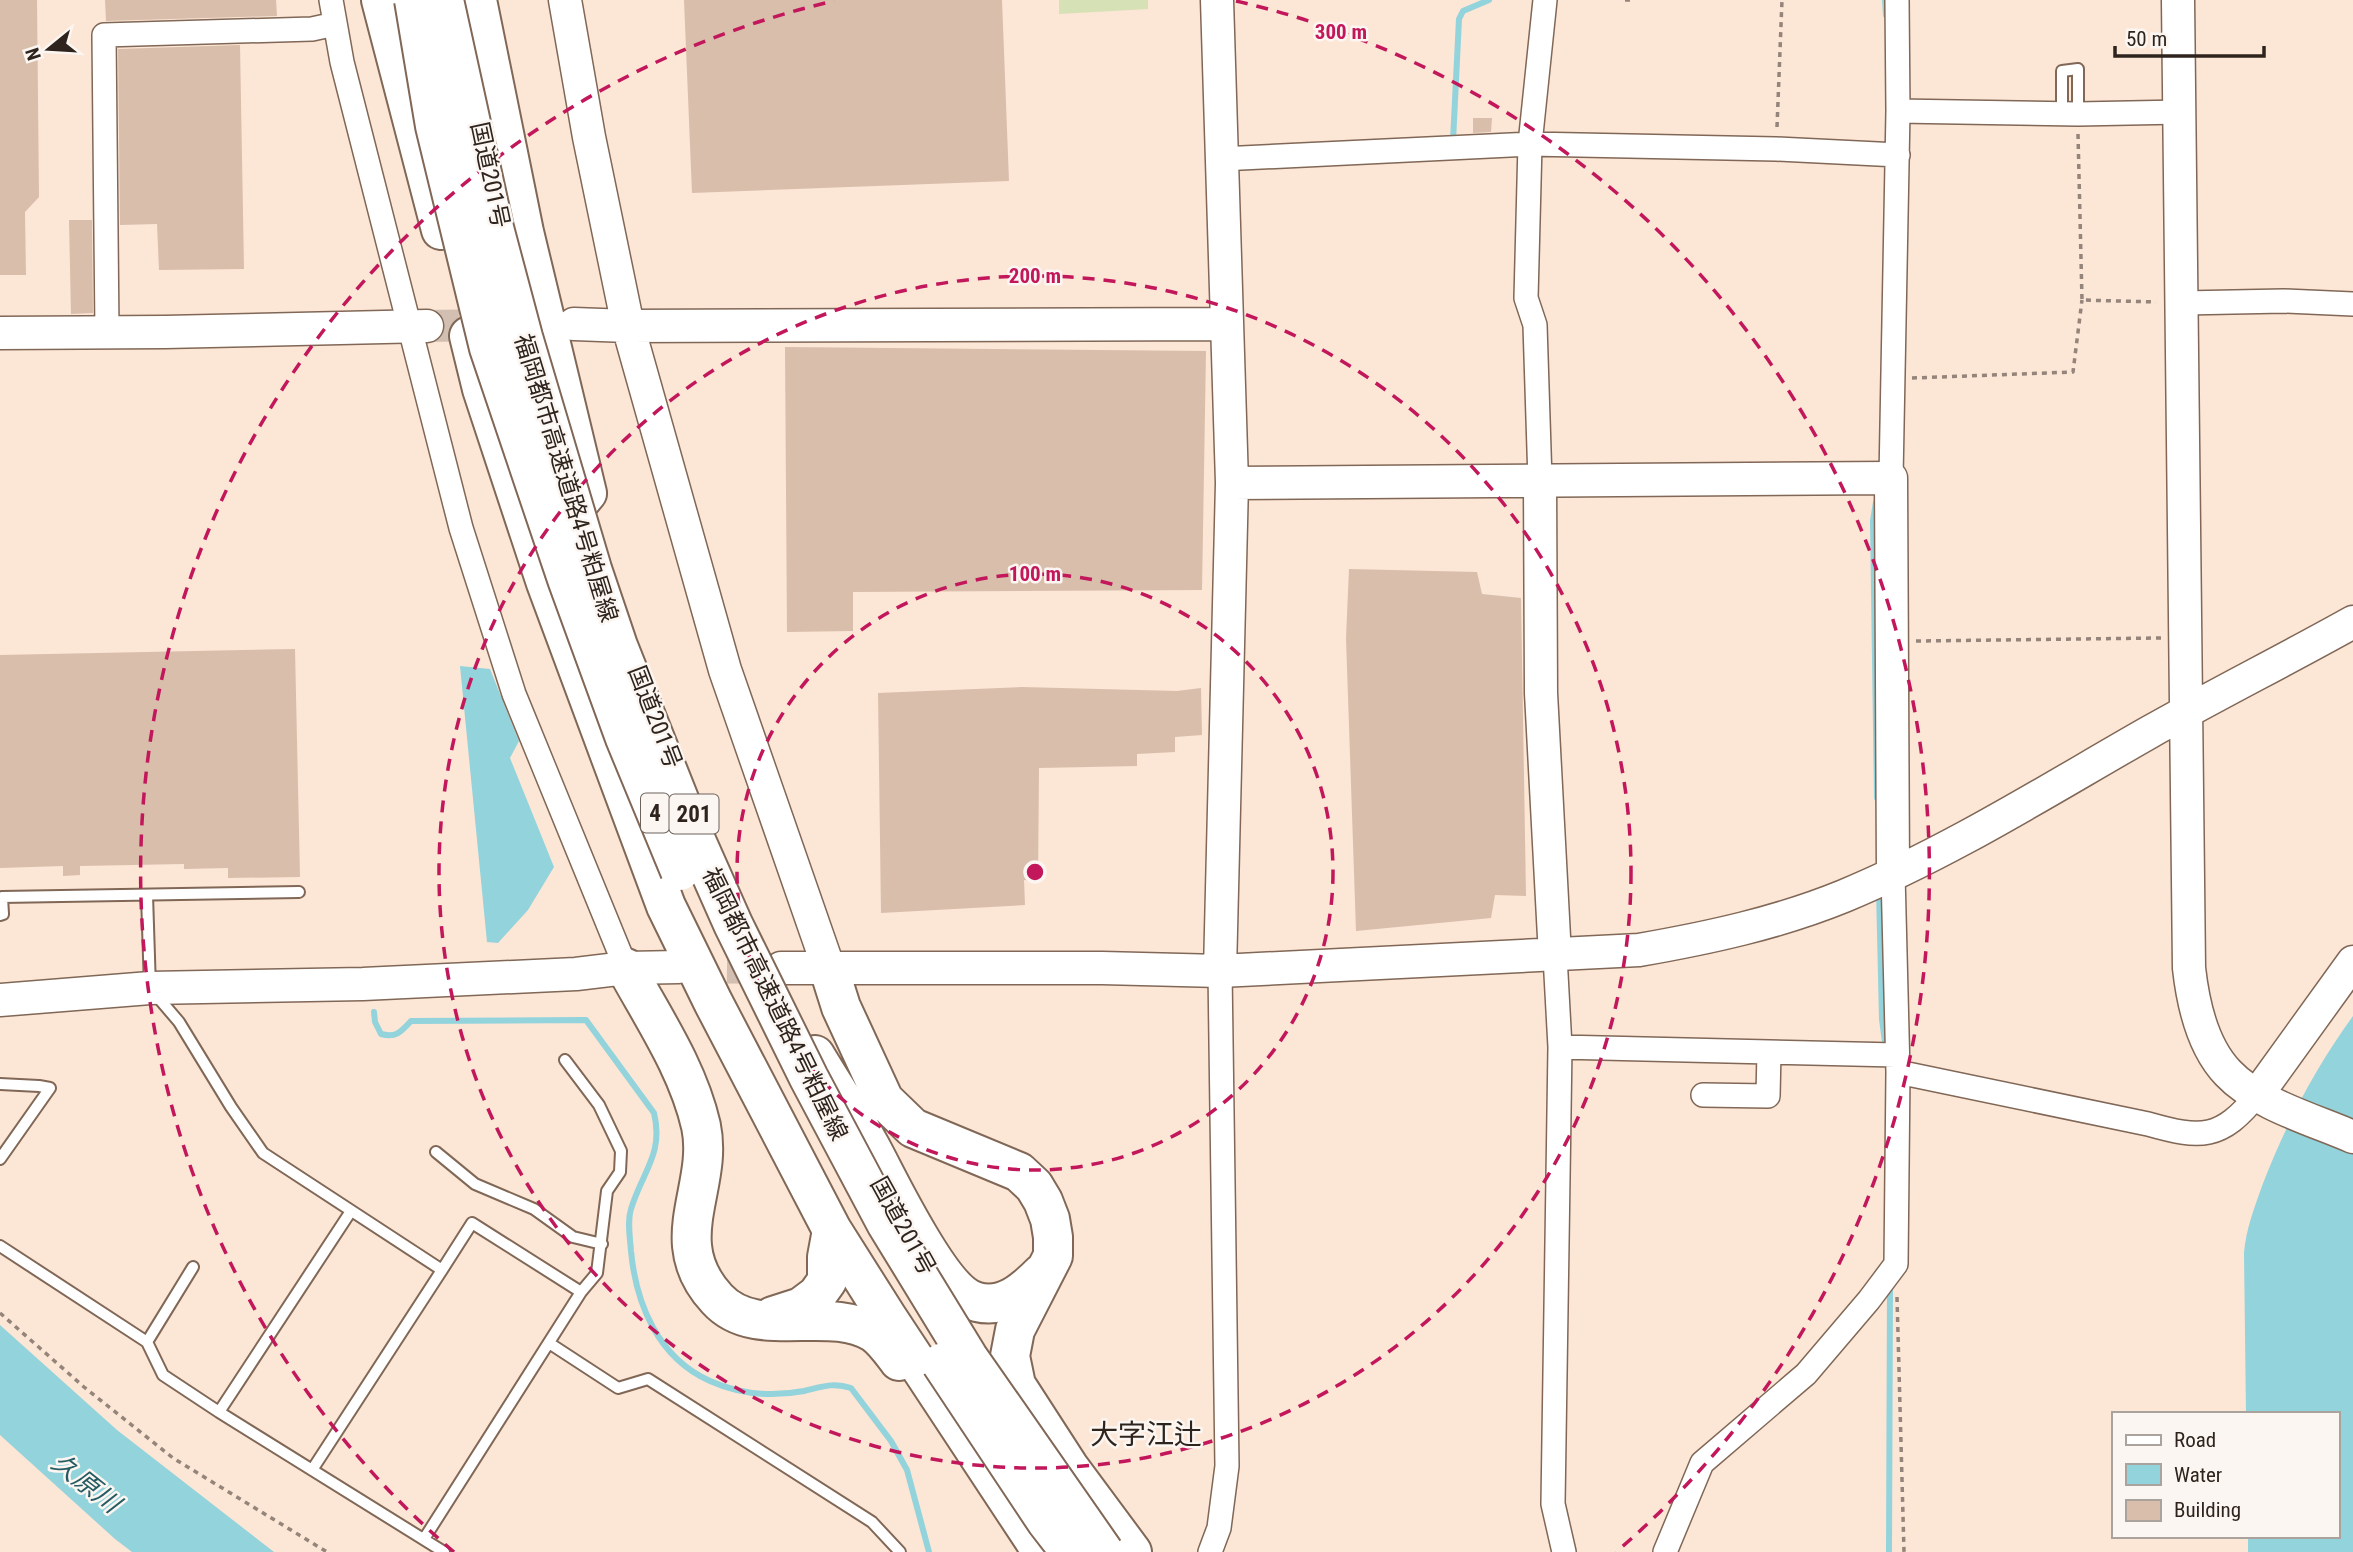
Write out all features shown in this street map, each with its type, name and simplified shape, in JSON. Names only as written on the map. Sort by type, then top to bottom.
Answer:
[{"type":"highway","points":[[381,0],[441,230]]},
{"type":"highway","name":"201","points":[[394,0],[441,230],[482,389],[542,570],[666,906],[832,1230],[887,1317],[1050,1550]]},
{"type":"highway","name":"福岡都市高速道路4号粕屋線","points":[[414,0],[435,126],[489,348],[571,590],[625,738],[665,836],[740,999],[840,1193],[942,1366],[1046,1521],[1050,1550]]},
{"type":"highway","name":"福岡都市高速道路4号粕屋線","points":[[444,0],[494,228],[523,337],[592,569],[618,646],[690,827],[733,924],[809,1078],[886,1223],[968,1357],[1104,1552]]},
{"type":"highway","name":"国道201号","points":[[453,0],[503,236],[578,505],[654,716],[731,904],[779,981],[916,1253],[987,1370],[1069,1495],[1114,1552]]},
{"type":"highway","points":[[477,0],[524,232],[587,493],[578,505]]},
{"type":"highway","points":[[626,968],[684,1074],[701,1129],[702,1160],[690,1236],[702,1281],[719,1302],[737,1312],[761,1320],[833,1320],[874,1334],[891,1350],[977,1476],[1050,1550]]},
{"type":"highway","points":[[829,969],[841,1007],[884,1100],[913,1128],[1019,1172],[1034,1186],[1050,1219],[1053,1256],[1015,1330],[1010,1356],[1016,1385],[1069,1467],[1132,1552]]},
{"type":"highway","points":[[779,981],[924,1245],[947,1279],[975,1302],[991,1304],[1020,1294],[1046,1270]]},
{"type":"highway","points":[[761,1320],[801,1307],[817,1295],[827,1281],[827,1258],[832,1230]]},
{"type":"street","points":[[331,0],[342,62],[418,326],[461,528],[514,694],[626,968]]},
{"type":"street","points":[[565,0],[589,137],[628,326],[725,670],[829,969]]},
{"type":"street","points":[[1210,1552],[1219,1528],[1227,1466],[1220,971],[1232,483],[1217,0]]},
{"type":"street","points":[[1545,0],[1530,144],[1526,298],[1535,325],[1540,481],[1541,693],[1560,1046],[1553,1504],[1564,1552]]},
{"type":"street","points":[[1665,1552],[1702,1463],[1806,1374],[1896,1264],[1897,1063],[1891,478],[1898,155],[1897,0]]},
{"type":"street","points":[[2178,0],[2189,968],[2192,994],[2208,1046],[2228,1074],[2267,1100],[2353,1137]]},
{"type":"street","points":[[107,332],[104,36],[312,29],[335,24]]},
{"type":"street","points":[[1898,111],[2070,114],[2181,112]]},
{"type":"street","points":[[1221,159],[1530,144],[1776,149],[1898,155]]},
{"type":"street","points":[[2183,303],[2284,301],[2353,304]]},
{"type":"street","points":[[574,324],[1226,324]]},
{"type":"street","points":[[0,333],[418,326]]},
{"type":"street","points":[[1232,483],[1891,478]]},
{"type":"street","points":[[779,981],[829,969],[1102,968],[1220,971],[1434,959],[1555,956],[1639,950],[1701,939],[1841,897],[1893,874],[1981,829],[2187,710],[2353,622]]},
{"type":"street","points":[[1560,1046],[1769,1052],[1897,1063],[2180,1133],[2200,1135],[2214,1132],[2244,1111],[2267,1100],[2353,961]]},
{"type":"street","points":[[0,1000],[150,988],[443,980],[679,967]]},
{"type":"street","points":[[1703,1095],[1768,1096],[1769,1052]]},
{"type":"lane","points":[[0,915],[4,914],[1,897],[299,892]]},
{"type":"lane","points":[[147,895],[150,988],[178,1022],[263,1153],[442,1270]]},
{"type":"lane","points":[[424,1539],[581,1292],[597,1273],[607,1191],[620,1172],[621,1151],[600,1105],[565,1060]]},
{"type":"lane","points":[[0,1084],[50,1088],[0,1159]]},
{"type":"lane","points":[[436,1152],[475,1184],[534,1209],[573,1237],[602,1244]]},
{"type":"lane","points":[[219,1412],[351,1211]]},
{"type":"lane","points":[[312,1470],[472,1223],[581,1292]]},
{"type":"lane","points":[[0,1246],[147,1342],[163,1375],[444,1552]]},
{"type":"lane","points":[[147,1342],[193,1267]]},
{"type":"lane","points":[[549,1343],[618,1388],[648,1378],[872,1522],[900,1552]]},
{"type":"path","points":[[1625,0],[1631,0]]},
{"type":"path","points":[[1776,149],[1782,0]]},
{"type":"path","points":[[1893,378],[2073,372],[2082,300],[2070,114]]},
{"type":"path","points":[[2082,300],[2183,303]]},
{"type":"path","points":[[1893,642],[2187,638]]},
{"type":"path","points":[[1896,1264],[1904,1552]]},
{"type":"path","points":[[0,1313],[84,1387],[173,1458],[327,1552]]},
{"type":"green space","points":[[1059,0],[1148,0],[1148,9],[1059,14]]},
{"type":"water","points":[[460,666],[490,669],[519,741],[510,758],[554,867],[528,910],[498,943],[487,942]]},
{"type":"water","points":[[2353,1016],[2353,1552],[2248,1552],[2248,1538],[2339,1538],[2339,1412],[2246,1412],[2244,1253],[2253,1211],[2281,1141],[2302,1098]]},
{"type":"water","name":"久原川","points":[[0,1325],[117,1430],[274,1552],[132,1552],[115,1539],[0,1435]]},
{"type":"building","points":[[0,0],[37,0],[39,197],[25,212],[26,275],[0,275]]},
{"type":"building","points":[[105,0],[276,0],[277,16],[106,21]]},
{"type":"building","points":[[684,0],[1002,0],[1009,181],[692,193]]},
{"type":"building","points":[[240,45],[244,269],[159,270],[157,224],[120,225],[118,49]]},
{"type":"building","points":[[1473,118],[1492,118],[1491,132],[1473,133]]},
{"type":"building","points":[[69,220],[92,220],[93,313],[71,314]]},
{"type":"building","points":[[785,347],[1206,351],[1202,590],[853,592],[853,631],[787,632]]},
{"type":"building","points":[[1349,569],[1477,572],[1482,594],[1521,598],[1526,896],[1495,895],[1491,918],[1356,931],[1346,638]]},
{"type":"building","points":[[295,649],[300,877],[228,878],[228,868],[184,869],[184,864],[80,866],[80,875],[63,876],[63,866],[0,868],[0,655]]},
{"type":"building","points":[[1022,687],[1177,691],[1201,688],[1202,735],[1175,737],[1175,752],[1137,754],[1137,766],[1039,768],[1038,881],[1024,880],[1025,905],[881,913],[878,693]]},
{"type":"waterway","points":[[1453,141],[1459,19],[1463,11],[1489,0]]},
{"type":"waterway","points":[[1885,0],[1886,15]]},
{"type":"waterway","points":[[1876,502],[1873,521],[1877,798]]},
{"type":"waterway","points":[[1879,890],[1882,1019],[1886,1050]]},
{"type":"waterway","points":[[374,1012],[381,1034],[386,1035],[398,1033],[411,1021],[586,1020],[654,1113],[654,1152],[631,1209],[629,1230],[638,1290],[644,1309],[663,1344],[692,1371],[732,1389],[768,1394],[792,1393],[833,1385],[851,1388],[891,1441],[907,1470],[929,1552]]},
{"type":"waterway","points":[[1889,1552],[1890,1284]]},
{"type":"tunnel","points":[[427,326],[496,325]]},
{"type":"tunnel","points":[[679,967],[775,968]]},
{"type":"district","name":"大字江辻","points":[[1146,1434]]}]
